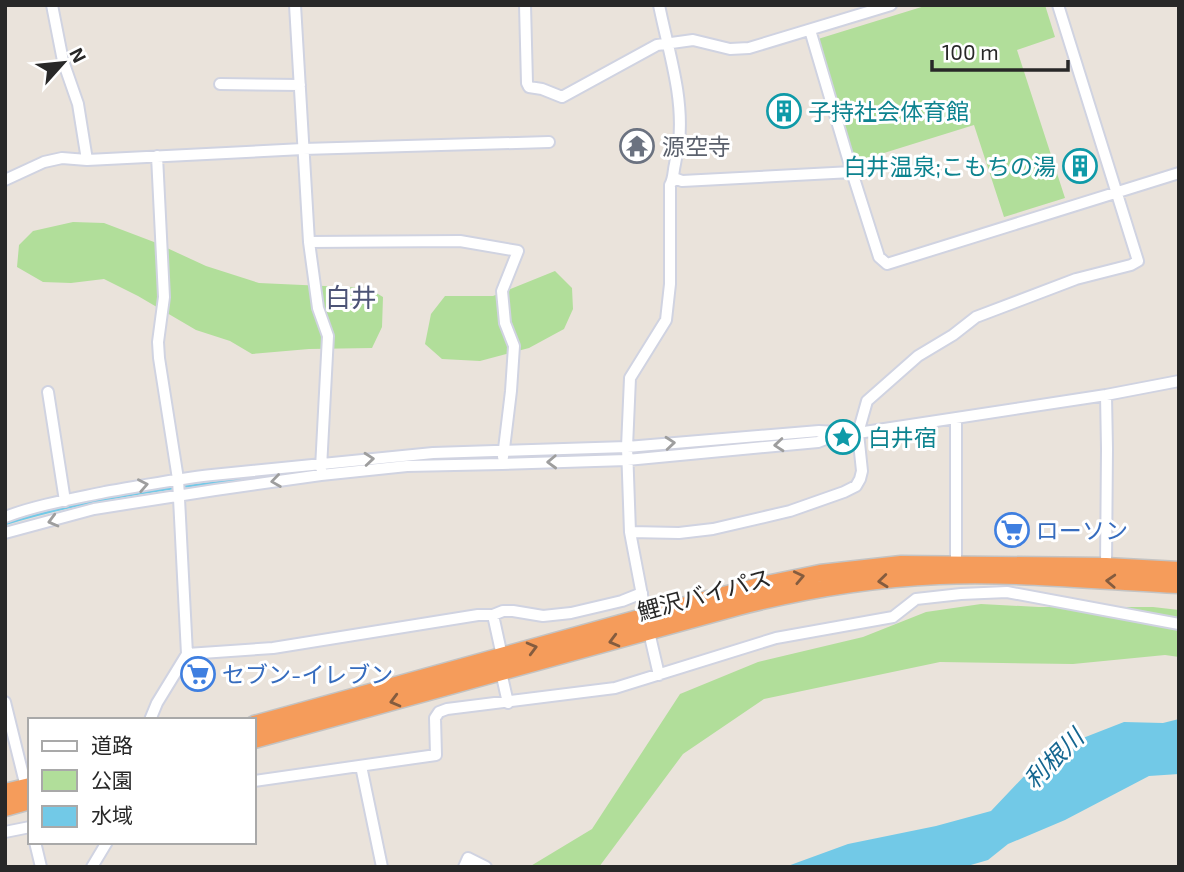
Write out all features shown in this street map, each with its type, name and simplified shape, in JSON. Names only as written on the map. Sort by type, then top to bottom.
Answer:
[{"type":"highway","name":"鯉沢バイパス","points":[[256,724],[501,664],[647,624],[819,589],[938,576],[956,570],[1105,566],[1179,570]]},
{"type":"highway","name":"鯉沢バイパス","points":[[956,570],[1007,576],[1179,585]]},
{"type":"highway","name":"鯉沢バイパス","points":[[256,739],[501,664]]},
{"type":"highway","points":[[5,792],[28,791]]},
{"type":"highway","points":[[5,808],[28,791]]},
{"type":"street","points":[[52,5],[62,61],[78,104],[87,160]]},
{"type":"street","points":[[295,5],[309,242],[318,308],[328,337],[321,469]]},
{"type":"street","points":[[525,5],[527,83],[529,87],[562,97],[657,45],[693,40],[730,49],[749,48],[891,5]]},
{"type":"street","points":[[659,5],[679,110],[679,142],[674,178],[670,186],[670,284],[666,320],[630,378],[627,454],[630,531],[659,675]]},
{"type":"street","points":[[630,531],[679,533],[713,529],[790,511],[856,486],[862,471],[858,433],[867,401],[918,356],[953,335],[976,317],[1076,279],[1138,261],[1058,5]]},
{"type":"street","points":[[810,30],[879,257],[887,264],[1179,173]]},
{"type":"street","points":[[220,84],[300,85]]},
{"type":"street","points":[[5,180],[44,162],[62,158],[87,160],[303,149],[550,142]]},
{"type":"street","points":[[151,718],[187,654],[178,487],[158,342],[164,297],[157,156]]},
{"type":"street","points":[[674,178],[682,181],[852,172]]},
{"type":"street","points":[[309,242],[460,241],[517,251],[502,291],[505,323],[514,346],[503,457]]},
{"type":"street","points":[[5,533],[178,487],[433,453],[503,457],[627,454],[770,434],[818,431],[858,433],[1179,381]]},
{"type":"street","points":[[48,392],[65,501]]},
{"type":"street","points":[[1105,566],[1106,394]]},
{"type":"street","points":[[956,419],[956,570]]},
{"type":"street","points":[[5,517],[65,501],[321,469]]},
{"type":"street","points":[[256,781],[436,755],[435,718],[439,712],[447,709],[615,688],[776,638],[892,617],[916,598],[1007,592],[1179,624]]},
{"type":"street","points":[[187,654],[273,648],[478,615],[493,615],[503,611],[543,616],[571,613],[622,601],[642,593]]},
{"type":"street","points":[[493,615],[508,702]]},
{"type":"street","points":[[5,702],[28,791]]},
{"type":"street","points":[[361,766],[382,867]]},
{"type":"street","points":[[5,832],[28,827]]},
{"type":"street","points":[[35,844],[41,867]]},
{"type":"street","points":[[92,867],[106,844]]},
{"type":"street","points":[[464,867],[468,858],[486,867]]},
{"type":"green space","points":[[928,5],[1045,5],[1055,37],[1017,50],[1065,198],[1004,217],[974,125],[855,162],[818,39]]},
{"type":"green space","points":[[73,222],[104,223],[206,266],[259,283],[368,288],[383,297],[382,327],[372,348],[309,349],[252,354],[230,341],[196,330],[104,279],[71,283],[43,282],[17,267],[19,245],[33,231]]},
{"type":"green space","points":[[555,271],[572,288],[573,309],[564,329],[529,348],[480,361],[442,359],[425,344],[431,314],[445,296],[493,296]]},
{"type":"green space","points":[[981,604],[1153,607],[1179,610],[1179,657],[1165,655],[1073,664],[940,662],[764,699],[683,754],[599,867],[529,867],[592,829],[680,694],[758,662],[863,637],[926,612]]},
{"type":"water","name":"利根川","points":[[1179,719],[1179,774],[1149,776],[1065,820],[1008,844],[988,860],[964,867],[785,867],[848,844],[936,826],[991,811],[1047,752],[1124,722],[1163,723]]},
{"type":"waterway","points":[[770,441],[815,437]]},
{"type":"waterway","points":[[508,457],[624,455]]},
{"type":"waterway","points":[[417,461],[502,457]]},
{"type":"waterway","points":[[181,487],[317,470]]},
{"type":"waterway","points":[[5,524],[89,503],[174,488]]},
{"type":"place","name":"子持社会体育館","points":[[784,111]]},
{"type":"place","name":"源空寺","points":[[637,146]]},
{"type":"place","name":"白井温泉;こもちの湯","points":[[1080,166]]},
{"type":"place","name":"白井宿","points":[[843,437]]},
{"type":"place","name":"ローソン","points":[[1012,530]]},
{"type":"place","name":"セブン-イレブン","points":[[198,674]]},
{"type":"district","name":"白井","points":[[351,296]]}]
